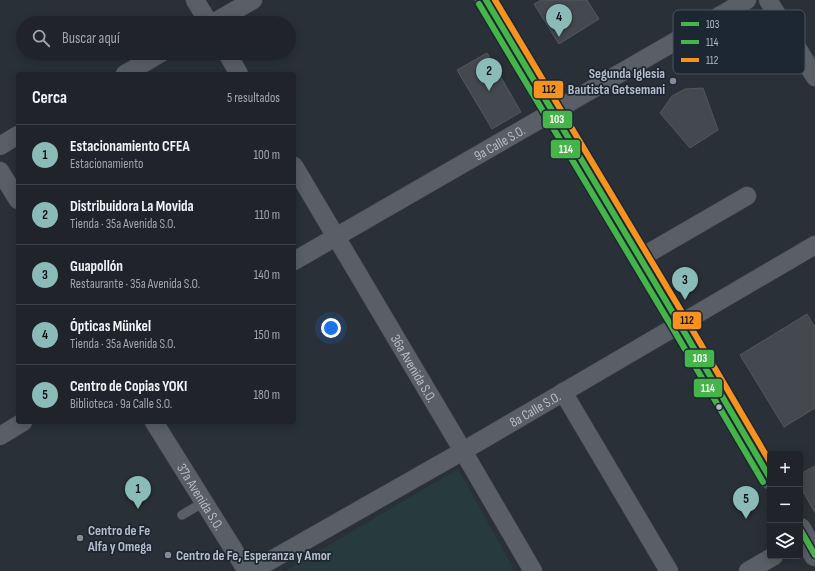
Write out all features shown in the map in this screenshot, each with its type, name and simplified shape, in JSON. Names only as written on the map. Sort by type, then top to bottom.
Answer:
[{"type":"main road","points":[[486,0],[767,473]]},
{"type":"street","points":[[195,0],[205,16]]},
{"type":"street","points":[[225,16],[253,0]]},
{"type":"street","name":"9a Calle S.O.","points":[[730,10],[747,0]]},
{"type":"street","points":[[768,0],[774,10]]},
{"type":"street","name":"9a Calle S.O.","points":[[296,260],[673,43]]},
{"type":"street","points":[[128,72],[149,60]]},
{"type":"street","points":[[231,60],[238,72]]},
{"type":"street","points":[[805,61],[815,77]]},
{"type":"street","points":[[0,146],[16,137]]},
{"type":"street","name":"36a Avenida S.O.","points":[[296,169],[463,450],[532,571]]},
{"type":"street","points":[[0,171],[16,197]]},
{"type":"street","points":[[640,258],[747,196]]},
{"type":"street","name":"8a Calle S.O.","points":[[252,571],[815,245]]},
{"type":"street","points":[[563,392],[669,571]]},
{"type":"street","points":[[0,436],[20,424]]},
{"type":"street","name":"37a Avenida S.O.","points":[[155,424],[247,571]]},
{"type":"street","points":[[748,571],[769,559]]},
{"type":"lane","points":[[182,515],[204,502]]},
{"type":"green space","points":[[458,469],[515,571],[285,571]]},
{"type":"building","points":[[541,0],[587,0],[599,19],[559,44],[534,4]]},
{"type":"building","points":[[487,53],[521,112],[492,129],[457,70]]},
{"type":"building","points":[[703,88],[718,130],[690,148],[660,113],[672,96],[685,89]]},
{"type":"building","points":[[807,314],[815,327],[815,408],[784,427],[740,355]]},
{"type":"building","points":[[815,466],[815,513],[803,491],[803,472]]},
{"type":"transit line","name":"103","points":[[486,0],[767,473]]},
{"type":"transit line","name":"112","points":[[495,0],[767,457]]},
{"type":"transit line","name":"114","points":[[479,4],[763,482]]},
{"type":"transit line","name":"103","points":[[803,534],[815,555]]},
{"type":"place","name":"Ópticas Münkel","points":[[559,37]]},
{"type":"place","name":"Segunda Iglesia Bautista Getsemani","points":[[673,81]]},
{"type":"place","name":"Distribuidora La Movida","points":[[489,91]]},
{"type":"place","name":"Guapollón","points":[[685,300]]},
{"type":"place","name":"Estacionamiento CFEA","points":[[138,509]]},
{"type":"place","name":"Centro de Copias YOKI","points":[[746,519]]},
{"type":"place","name":"Centro de Fe Alfa y Omega","points":[[80,538]]},
{"type":"place","name":"Centro de Fe, Esperanza y Amor","points":[[168,555]]}]
